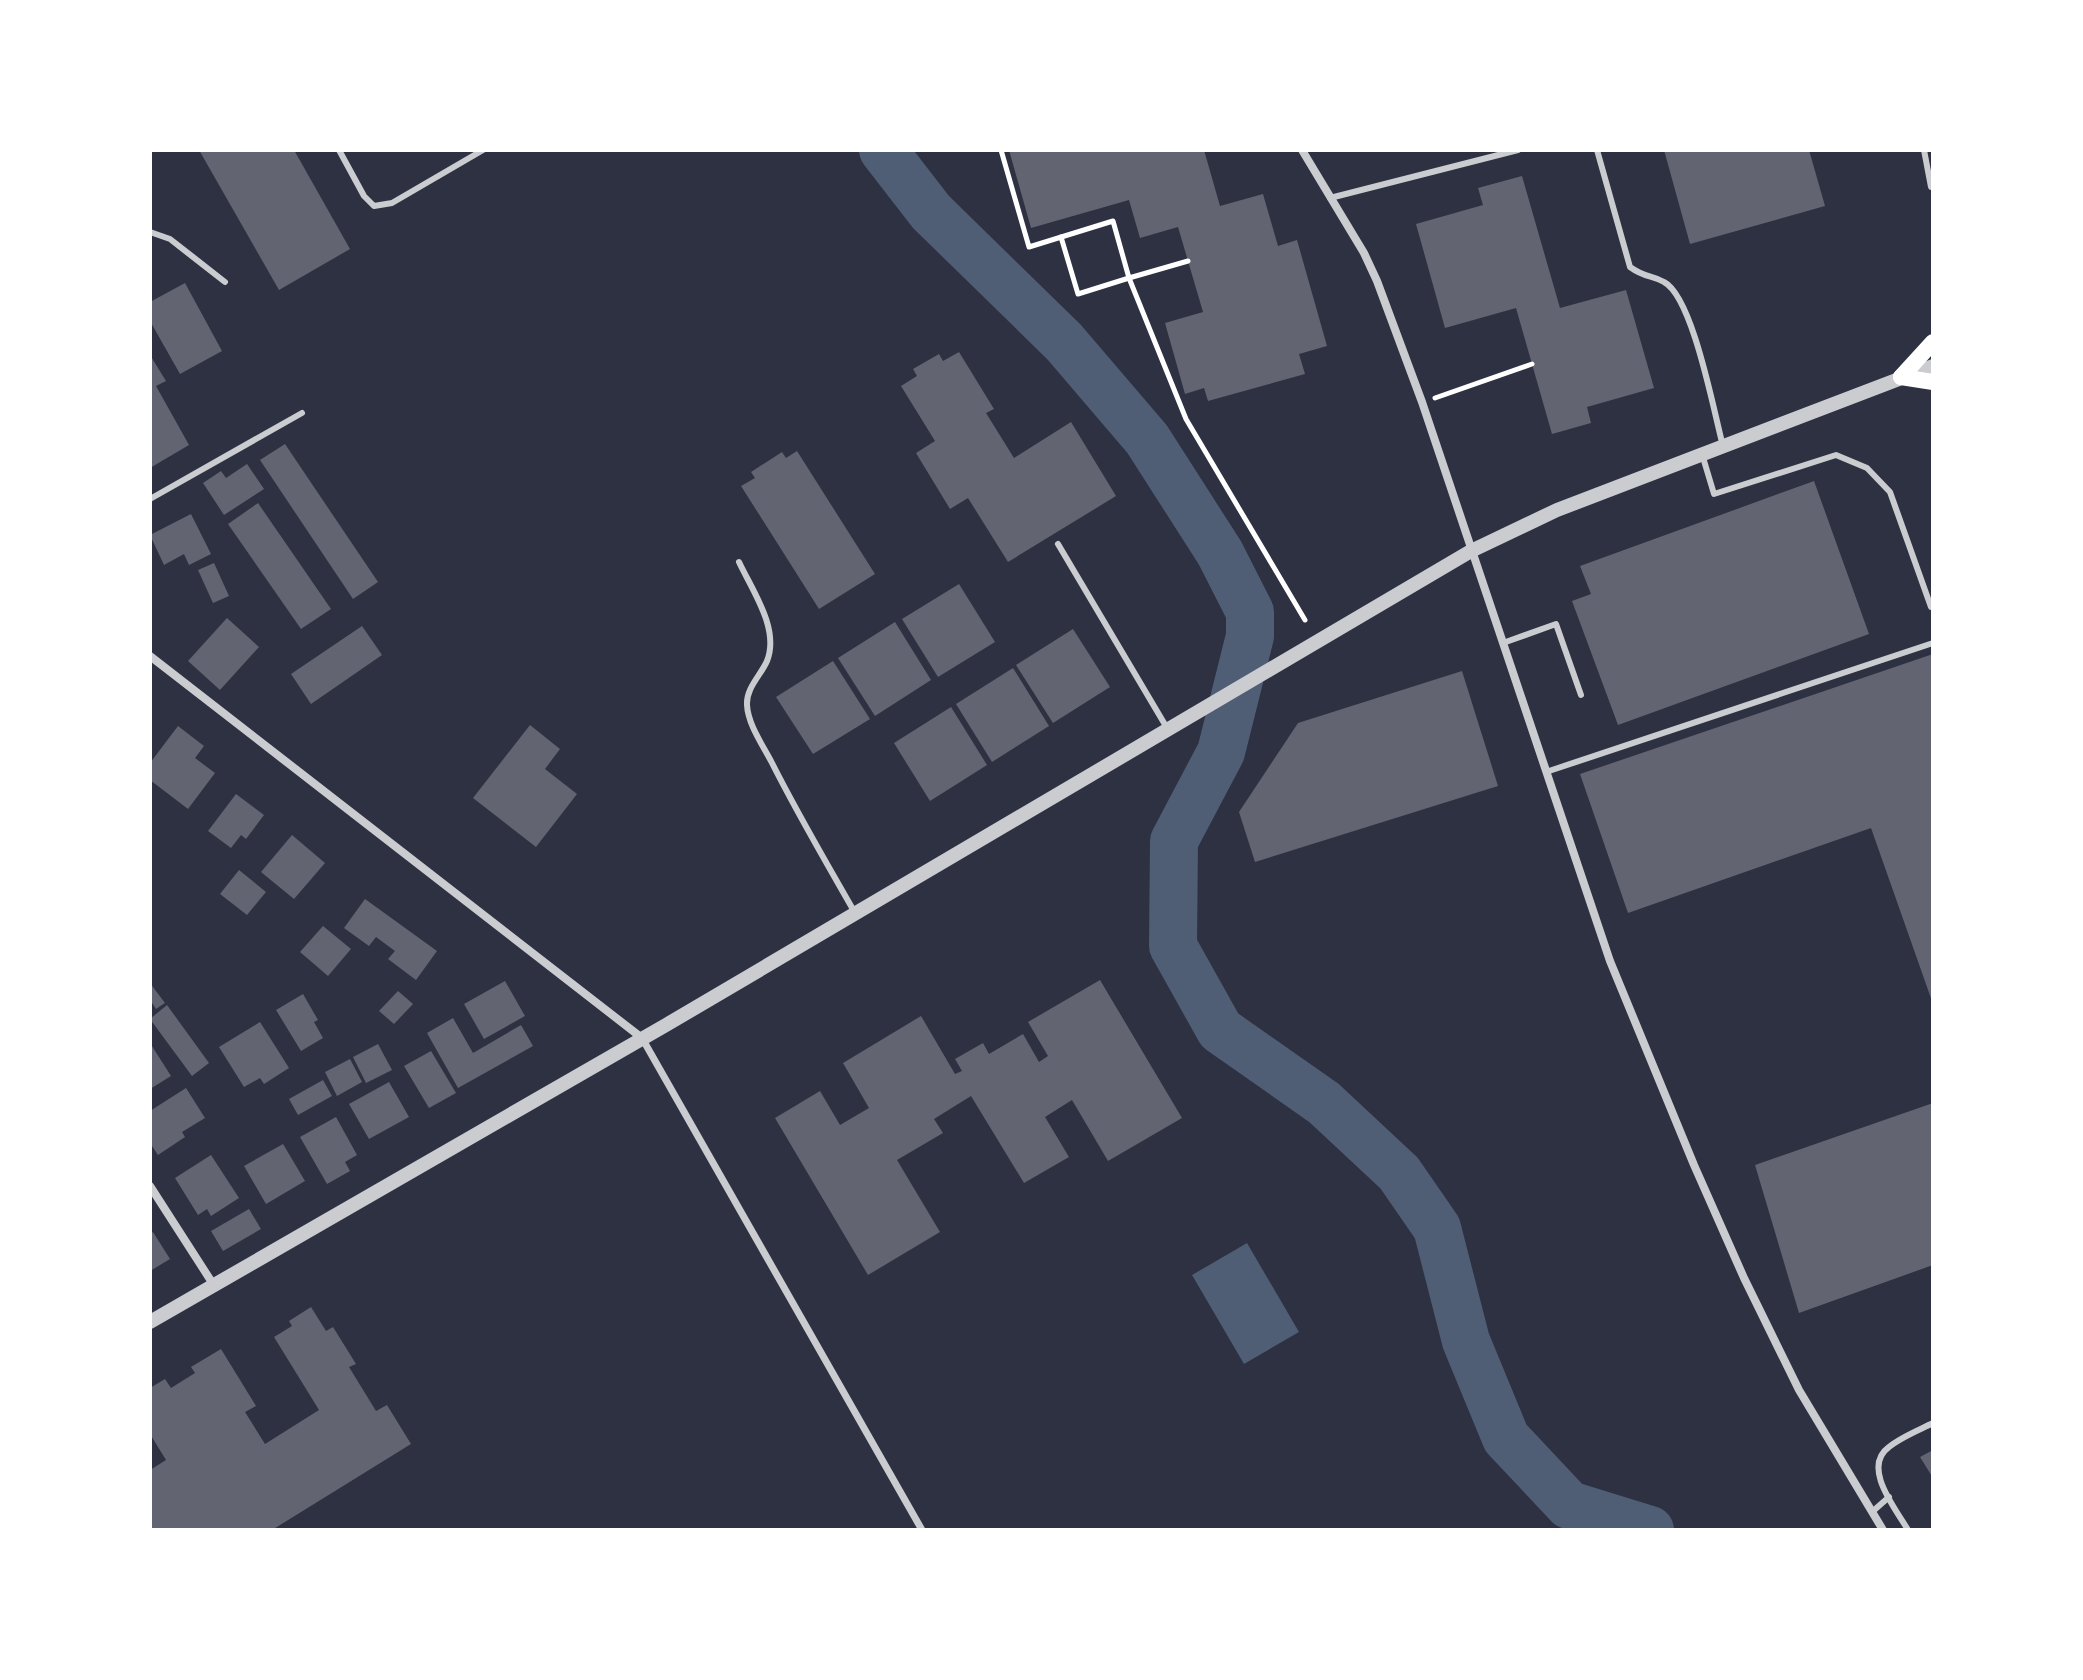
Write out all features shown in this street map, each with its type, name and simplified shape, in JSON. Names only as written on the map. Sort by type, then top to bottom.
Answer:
[{"type":"main road","points":[[1901,377],[1933,342]]},
{"type":"main road","points":[[1901,377],[1933,382]]},
{"type":"street","points":[[1302,150],[1377,281],[1422,402],[1610,961],[1694,1165],[1744,1278],[1799,1390],[1883,1530]]},
{"type":"street","points":[[150,1322],[642,1038],[1471,551],[1557,510],[1933,366]]},
{"type":"street","points":[[150,656],[642,1038],[922,1530]]},
{"type":"street","points":[[150,1186],[213,1284]]},
{"type":"lane","points":[[339,150],[364,196],[374,206],[392,203],[483,150]]},
{"type":"lane","points":[[1330,198],[1518,150]]},
{"type":"lane","points":[[1597,150],[1630,267],[1643,277],[1665,282],[1678,296],[1689,317],[1723,446]]},
{"type":"lane","points":[[1924,150],[1931,187]]},
{"type":"lane","points":[[150,232],[170,239],[225,282]]},
{"type":"lane","points":[[150,499],[302,413]]},
{"type":"lane","points":[[1702,454],[1714,494],[1836,455],[1867,468],[1890,492],[1931,607]]},
{"type":"lane","points":[[1058,544],[1167,728]]},
{"type":"lane","points":[[739,562],[765,619],[770,638],[768,659],[750,690],[747,702],[750,717],[783,786],[855,913]]},
{"type":"lane","points":[[1503,643],[1556,624],[1581,695]]},
{"type":"lane","points":[[1546,772],[1933,643]]},
{"type":"lane","points":[[1908,1530],[1878,1471],[1880,1457],[1887,1447],[1933,1423]]},
{"type":"lane","points":[[1872,1512],[1889,1497]]},
{"type":"path","points":[[1001,150],[1029,247],[1113,221],[1129,278],[1186,419],[1305,620]]},
{"type":"path","points":[[1061,237],[1078,294],[1188,261]]},
{"type":"path","points":[[1422,402],[1532,364]]},
{"type":"water","points":[[1247,1243],[1299,1332],[1244,1364],[1192,1275]]},
{"type":"building","points":[[199,150],[294,150],[350,249],[279,290]]},
{"type":"building","points":[[1009,150],[1204,150],[1220,206],[1263,194],[1278,246],[1297,240],[1327,346],[1299,354],[1305,374],[1208,401],[1204,388],[1185,394],[1165,323],[1203,312],[1178,227],[1140,238],[1129,200],[1031,228]]},
{"type":"building","points":[[1664,150],[1809,150],[1825,206],[1690,244]]},
{"type":"building","points":[[1522,176],[1560,308],[1626,290],[1654,388],[1587,407],[1591,423],[1552,434],[1516,308],[1445,328],[1416,224],[1483,205],[1478,188]]},
{"type":"building","points":[[185,283],[222,351],[180,374],[150,321],[150,302]]},
{"type":"building","points":[[959,352],[994,409],[986,413],[1014,458],[1071,422],[1116,496],[1008,562],[968,498],[950,509],[916,453],[935,441],[901,386],[917,376],[913,369],[939,354],[943,361]]},
{"type":"building","points":[[150,355],[166,381],[156,386],[189,445],[150,468]]},
{"type":"building","points":[[285,444],[378,582],[353,599],[260,460]]},
{"type":"building","points":[[797,451],[875,574],[819,609],[741,486],[755,478],[751,472],[782,452],[786,458]]},
{"type":"building","points":[[247,464],[264,489],[224,515],[203,483],[221,471],[226,478]]},
{"type":"building","points":[[1814,481],[1869,634],[1618,725],[1572,601],[1591,594],[1580,566]]},
{"type":"building","points":[[258,503],[331,609],[301,629],[228,524]]},
{"type":"building","points":[[191,514],[211,554],[189,565],[184,554],[164,565],[150,535]]},
{"type":"building","points":[[214,563],[229,596],[213,603],[198,570]]},
{"type":"building","points":[[959,584],[995,642],[938,677],[902,619]]},
{"type":"building","points":[[227,618],[259,647],[220,690],[188,661]]},
{"type":"building","points":[[895,622],[931,680],[875,716],[838,658]]},
{"type":"building","points":[[362,626],[382,655],[311,704],[291,674]]},
{"type":"building","points":[[1073,629],[1110,687],[1053,723],[1016,665]]},
{"type":"building","points":[[1933,654],[1933,1004],[1871,828],[1628,913],[1580,774]]},
{"type":"building","points":[[833,661],[870,719],[813,754],[776,697]]},
{"type":"building","points":[[1013,668],[1049,726],[992,762],[956,704]]},
{"type":"building","points":[[1462,671],[1498,786],[1255,862],[1239,812],[1298,723]]},
{"type":"building","points":[[951,707],[987,765],[930,801],[894,743]]},
{"type":"building","points":[[530,725],[560,749],[545,769],[577,794],[536,847],[473,798]]},
{"type":"building","points":[[178,726],[204,746],[195,758],[215,773],[188,809],[150,780],[150,763]]},
{"type":"building","points":[[236,794],[264,815],[246,839],[241,835],[231,848],[208,831]]},
{"type":"building","points":[[292,835],[325,863],[294,899],[261,872]]},
{"type":"building","points":[[239,870],[266,892],[247,915],[220,894]]},
{"type":"building","points":[[365,899],[437,951],[416,980],[388,959],[395,951],[376,937],[369,946],[344,928]]},
{"type":"building","points":[[323,926],[351,949],[328,976],[300,952]]},
{"type":"building","points":[[1100,980],[1182,1118],[1108,1161],[1072,1100],[1045,1117],[1069,1157],[1024,1183],[971,1096],[934,1119],[943,1133],[897,1160],[940,1232],[868,1275],[775,1118],[820,1091],[840,1125],[869,1108],[843,1063],[921,1016],[955,1074],[962,1071],[955,1059],[983,1043],[989,1054],[1023,1034],[1039,1062],[1048,1056],[1028,1022]]},
{"type":"building","points":[[505,981],[525,1016],[484,1039],[464,1004]]},
{"type":"building","points":[[150,983],[165,1003],[156,1009],[150,1000]]},
{"type":"building","points":[[398,991],[413,1004],[394,1024],[379,1011]]},
{"type":"building","points":[[303,994],[318,1020],[314,1022],[323,1038],[301,1051],[276,1010]]},
{"type":"building","points":[[167,1005],[209,1063],[192,1076],[150,1019]]},
{"type":"building","points":[[453,1018],[473,1053],[521,1025],[533,1046],[458,1088],[427,1033]]},
{"type":"building","points":[[260,1022],[289,1068],[264,1084],[260,1078],[244,1087],[219,1047]]},
{"type":"building","points":[[150,1043],[171,1076],[150,1089]]},
{"type":"building","points":[[378,1044],[392,1070],[366,1083],[353,1057]]},
{"type":"building","points":[[431,1051],[456,1093],[429,1108],[404,1066]]},
{"type":"building","points":[[350,1059],[362,1082],[337,1096],[325,1072]]},
{"type":"building","points":[[323,1080],[332,1096],[298,1115],[289,1099]]},
{"type":"building","points":[[389,1082],[409,1117],[369,1139],[349,1104]]},
{"type":"building","points":[[186,1088],[205,1118],[182,1132],[185,1137],[158,1155],[150,1143],[150,1111]]},
{"type":"building","points":[[1933,1103],[1933,1265],[1799,1313],[1755,1165]]},
{"type":"building","points":[[336,1117],[357,1155],[345,1162],[350,1171],[327,1184],[300,1137]]},
{"type":"building","points":[[283,1144],[305,1181],[266,1204],[244,1166]]},
{"type":"building","points":[[211,1155],[239,1198],[211,1216],[207,1209],[198,1215],[175,1178]]},
{"type":"building","points":[[249,1209],[261,1229],[223,1251],[211,1231]]},
{"type":"building","points":[[153,1232],[170,1259],[150,1271],[150,1234]]},
{"type":"building","points":[[311,1307],[326,1331],[333,1327],[356,1364],[349,1367],[376,1411],[387,1405],[411,1444],[272,1530],[150,1530],[150,1470],[166,1460],[150,1434],[150,1388],[165,1379],[171,1388],[195,1373],[191,1367],[221,1349],[256,1406],[245,1412],[265,1444],[319,1410],[274,1337],[292,1326],[289,1321]]},
{"type":"building","points":[[1933,1450],[1933,1478],[1920,1457]]},
{"type":"waterway","points":[[883,150],[931,212],[1064,342],[1147,439],[1220,553],[1250,612],[1250,636],[1221,752],[1174,841],[1173,946],[1220,1030],[1324,1103],[1399,1173],[1437,1228],[1466,1341],[1506,1438],[1569,1505],[1650,1530]]}]
